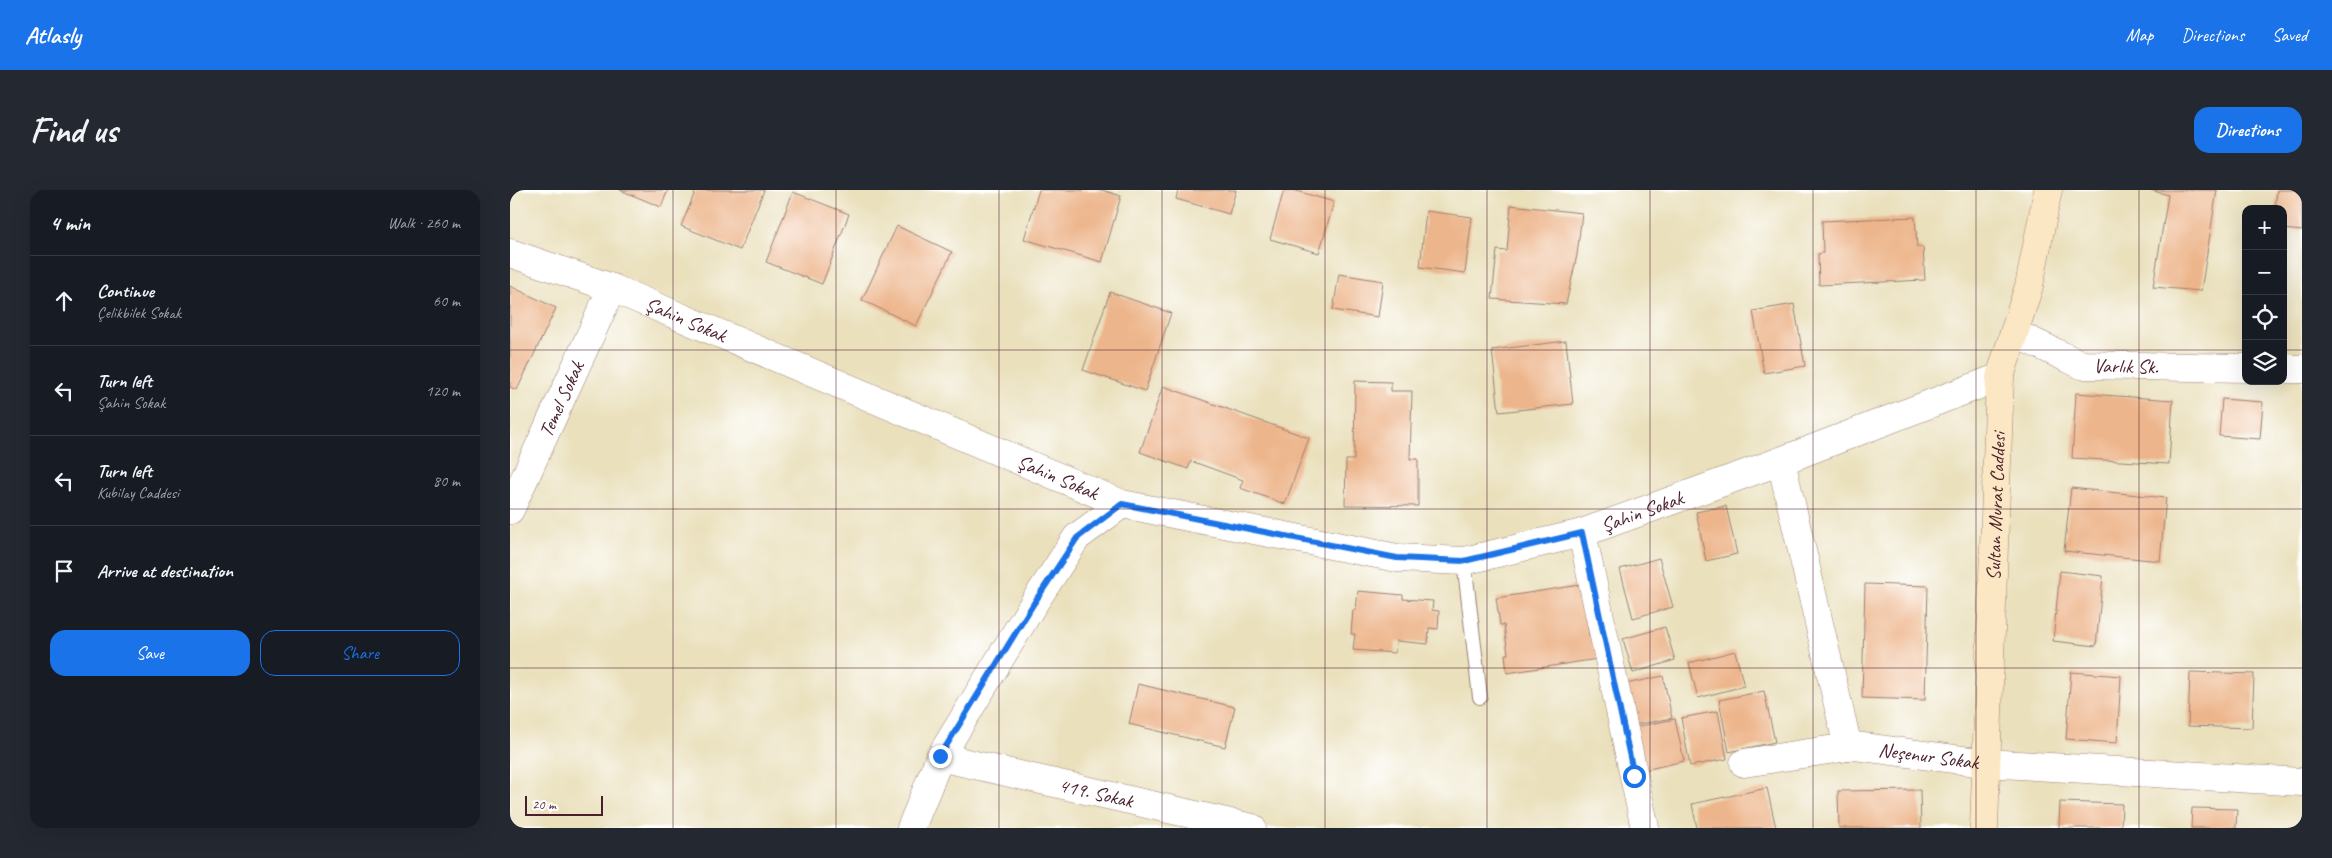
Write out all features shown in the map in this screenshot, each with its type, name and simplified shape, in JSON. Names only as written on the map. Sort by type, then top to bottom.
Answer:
[{"type":"main road","name":"Sultan Murat Caddesi","points":[[1984,828],[2000,377],[2029,286],[2048,190]]},
{"type":"street","name":"Şahin Sokak","points":[[510,253],[612,288],[1122,504],[1397,558],[1464,561],[1582,533],[1781,462],[2000,377]]},
{"type":"street","name":"Temel Sokak","points":[[510,510],[612,288]]},
{"type":"street","name":"Varlık Sk.","points":[[2014,333],[2082,365],[2242,368]]},
{"type":"street","points":[[2287,369],[2302,369]]},
{"type":"street","points":[[1781,462],[1848,747]]},
{"type":"street","points":[[911,828],[940,756],[1034,603],[1077,538],[1122,504]]},
{"type":"street","points":[[1582,533],[1645,828]]},
{"type":"street","name":"Neşenur Sokak","points":[[1744,764],[1855,746],[1985,763],[2302,782]]},
{"type":"street","name":"419. Sokak","points":[[940,756],[1252,828]]},
{"type":"lane","points":[[1464,561],[1480,697]]},
{"type":"building","points":[[620,190],[668,190],[661,207]]},
{"type":"building","points":[[696,190],[764,190],[740,250],[681,226]]},
{"type":"building","points":[[1039,190],[1102,190],[1121,196],[1102,262],[1024,239]]},
{"type":"building","points":[[1178,190],[1236,190],[1229,214],[1176,199]]},
{"type":"building","points":[[1284,190],[1293,190],[1334,202],[1319,253],[1270,239]]},
{"type":"building","points":[[2150,190],[2217,190],[2201,291],[2153,287],[2168,195]]},
{"type":"building","points":[[2277,190],[2302,190],[2302,231],[2287,229],[2287,205],[2275,205]]},
{"type":"building","points":[[793,192],[849,214],[822,284],[766,262]]},
{"type":"building","points":[[1511,205],[1582,213],[1577,255],[1566,304],[1492,299],[1497,250],[1507,251]]},
{"type":"building","points":[[1426,211],[1472,217],[1465,273],[1420,267]]},
{"type":"building","points":[[1915,217],[1917,247],[1923,247],[1925,280],[1819,285],[1818,254],[1823,253],[1822,221]]},
{"type":"building","points":[[897,226],[952,252],[916,326],[862,300]]},
{"type":"building","points":[[1339,274],[1383,281],[1378,317],[1333,310]]},
{"type":"building","points":[[510,286],[556,308],[517,390],[510,387]]},
{"type":"building","points":[[1110,292],[1171,313],[1145,391],[1083,370]]},
{"type":"building","points":[[1794,304],[1805,366],[1764,373],[1753,311]]},
{"type":"building","points":[[1566,341],[1573,404],[1499,412],[1492,350]]},
{"type":"building","points":[[1355,381],[1391,382],[1391,391],[1412,391],[1410,459],[1418,459],[1418,506],[1345,505],[1346,460],[1354,460]]},
{"type":"building","points":[[1163,386],[1309,438],[1285,504],[1240,488],[1243,480],[1191,461],[1188,469],[1140,452]]},
{"type":"building","points":[[2076,393],[2173,400],[2169,464],[2072,458]]},
{"type":"building","points":[[2222,399],[2263,402],[2260,439],[2219,436]]},
{"type":"building","points":[[2071,488],[2166,498],[2160,561],[2064,551]]},
{"type":"building","points":[[1726,506],[1737,554],[1706,561],[1696,512]]},
{"type":"building","points":[[1659,558],[1673,607],[1633,618],[1620,569]]},
{"type":"building","points":[[2060,571],[2103,576],[2096,646],[2053,641]]},
{"type":"building","points":[[1586,584],[1586,611],[1589,636],[1594,636],[1597,659],[1507,673],[1505,654],[1508,654],[1504,625],[1500,625],[1496,598]]},
{"type":"building","points":[[1865,584],[1928,586],[1925,700],[1862,698]]},
{"type":"building","points":[[1358,591],[1403,595],[1403,599],[1433,601],[1432,610],[1439,611],[1438,629],[1429,628],[1428,644],[1396,641],[1395,653],[1353,650],[1355,634],[1351,634],[1353,610],[1356,610]]},
{"type":"building","points":[[1665,627],[1675,660],[1633,673],[1623,639]]},
{"type":"building","points":[[1735,651],[1744,686],[1698,698],[1689,663]]},
{"type":"building","points":[[2071,672],[2121,676],[2117,743],[2066,739]]},
{"type":"building","points":[[2190,672],[2254,674],[2252,728],[2188,726]]},
{"type":"building","points":[[1663,676],[1672,718],[1635,725],[1626,684]]},
{"type":"building","points":[[1138,684],[1235,707],[1225,747],[1129,724]]},
{"type":"building","points":[[1764,691],[1775,742],[1729,752],[1719,700]]},
{"type":"building","points":[[1718,711],[1727,759],[1690,766],[1681,718]]},
{"type":"building","points":[[1675,719],[1684,761],[1640,771],[1631,728]]},
{"type":"building","points":[[1767,788],[1776,828],[1697,828],[1692,804]]},
{"type":"building","points":[[1920,790],[1921,828],[1839,828],[1838,791]]},
{"type":"building","points":[[2060,802],[2122,804],[2121,828],[2059,828]]},
{"type":"building","points":[[2192,808],[2237,809],[2236,828],[2191,828]]},
{"type":"route","points":[[940,756],[1034,603],[1077,538],[1122,504],[1397,558],[1464,561],[1582,533],[1634,776]]}]
